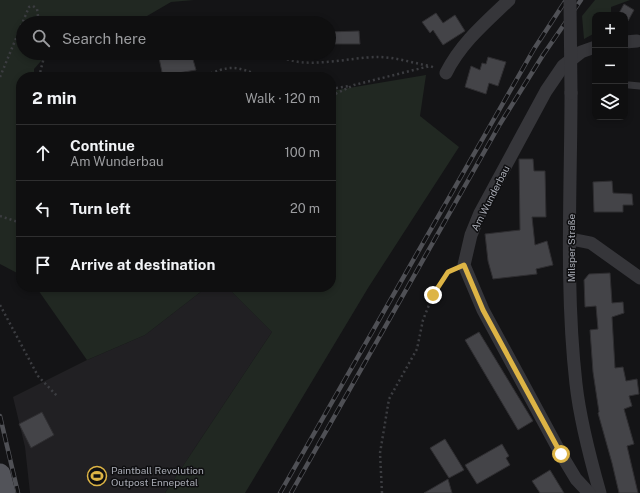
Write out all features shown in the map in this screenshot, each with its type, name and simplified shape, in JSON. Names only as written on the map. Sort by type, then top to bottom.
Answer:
[{"type":"main road","points":[[0,474],[4,493]]},
{"type":"street","points":[[446,73],[455,55],[466,42],[509,0]]},
{"type":"street","name":"Milsper Straße","points":[[570,0],[571,323],[576,386],[592,467],[600,493]]},
{"type":"street","name":"Am Wunderbau","points":[[464,265],[471,235],[480,213],[546,91],[564,66],[581,52],[592,48]]},
{"type":"street","points":[[571,239],[591,243],[640,278]]},
{"type":"street","points":[[464,265],[483,310],[561,454],[576,479],[589,493]]},
{"type":"lane","points":[[629,85],[640,86]]},
{"type":"path","points":[[26,16],[30,7],[33,6],[37,9],[38,16]]},
{"type":"path","points":[[0,77],[16,40]]},
{"type":"path","points":[[286,60],[303,63],[379,57],[430,66],[446,73]]},
{"type":"path","points":[[39,72],[43,60]]},
{"type":"path","points":[[336,88],[430,66]]},
{"type":"path","points":[[214,72],[225,68],[240,67],[252,72]]},
{"type":"path","points":[[336,94],[354,85]]},
{"type":"path","points":[[0,216],[16,221]]},
{"type":"path","points":[[382,493],[380,453],[390,398],[417,349],[423,320],[433,295],[448,272],[464,265]]},
{"type":"path","points":[[0,305],[38,376],[58,397]]},
{"type":"shaded area","points":[[0,0],[194,0],[171,2],[147,16],[16,16],[16,60],[42,60],[34,69],[34,72],[16,72],[16,272],[0,264]]},
{"type":"shaded area","points":[[595,0],[630,0],[611,7],[611,12],[592,12],[592,35],[584,39],[582,16]]},
{"type":"shaded area","points":[[426,75],[420,116],[459,147],[368,288],[245,493],[165,493],[272,332],[232,292],[336,292],[336,90]]},
{"type":"shaded area","points":[[39,292],[201,292],[145,335],[87,360]]},
{"type":"shaded area","name":"Paintball Revolution Outpost Ennepetal","points":[[201,292],[232,292],[272,332],[165,493],[30,493],[25,447],[13,397],[87,360],[145,335]]},
{"type":"building","points":[[624,4],[634,10],[628,21],[628,12],[620,12]]},
{"type":"building","points":[[436,13],[443,23],[455,15],[465,31],[443,45],[433,30],[430,33],[422,22]]},
{"type":"building","points":[[359,31],[360,44],[336,44],[336,32]]},
{"type":"building","points":[[488,57],[506,62],[498,86],[489,83],[486,94],[465,87],[471,66],[480,70],[482,63],[486,64]]},
{"type":"building","points":[[159,60],[193,60],[196,70],[184,72],[162,72]]},
{"type":"building","points":[[519,159],[533,159],[534,171],[545,171],[546,217],[532,217],[535,245],[547,241],[553,265],[536,269],[537,274],[493,279],[488,261],[485,234],[520,230]]},
{"type":"building","points":[[612,181],[613,193],[632,194],[633,205],[623,205],[623,212],[594,212],[593,182]]},
{"type":"building","points":[[610,273],[612,303],[623,302],[624,313],[612,317],[615,368],[623,367],[626,381],[637,379],[639,394],[629,396],[632,406],[624,409],[634,444],[627,446],[638,493],[619,493],[598,413],[590,330],[598,329],[596,306],[585,307],[584,280],[589,274]]},
{"type":"building","points":[[479,332],[533,421],[518,430],[465,340]]},
{"type":"building","points":[[42,412],[54,435],[31,448],[19,424]]},
{"type":"building","points":[[445,439],[464,470],[449,478],[430,448]]},
{"type":"building","points":[[502,444],[509,456],[506,458],[510,465],[477,484],[465,465]]},
{"type":"building","points":[[550,470],[564,493],[540,493],[532,481]]},
{"type":"building","points":[[448,479],[452,493],[424,493]]},
{"type":"railway","points":[[280,493],[534,49],[566,0]]},
{"type":"railway","points":[[291,493],[500,124],[543,55],[581,0]]},
{"type":"railway","points":[[0,416],[18,493]]},
{"type":"place","name":"Paintball Revolution Outpost Ennepetal","points":[[97,476]]},
{"type":"route","points":[[433,295],[448,272],[464,265],[483,310],[561,454]]}]
